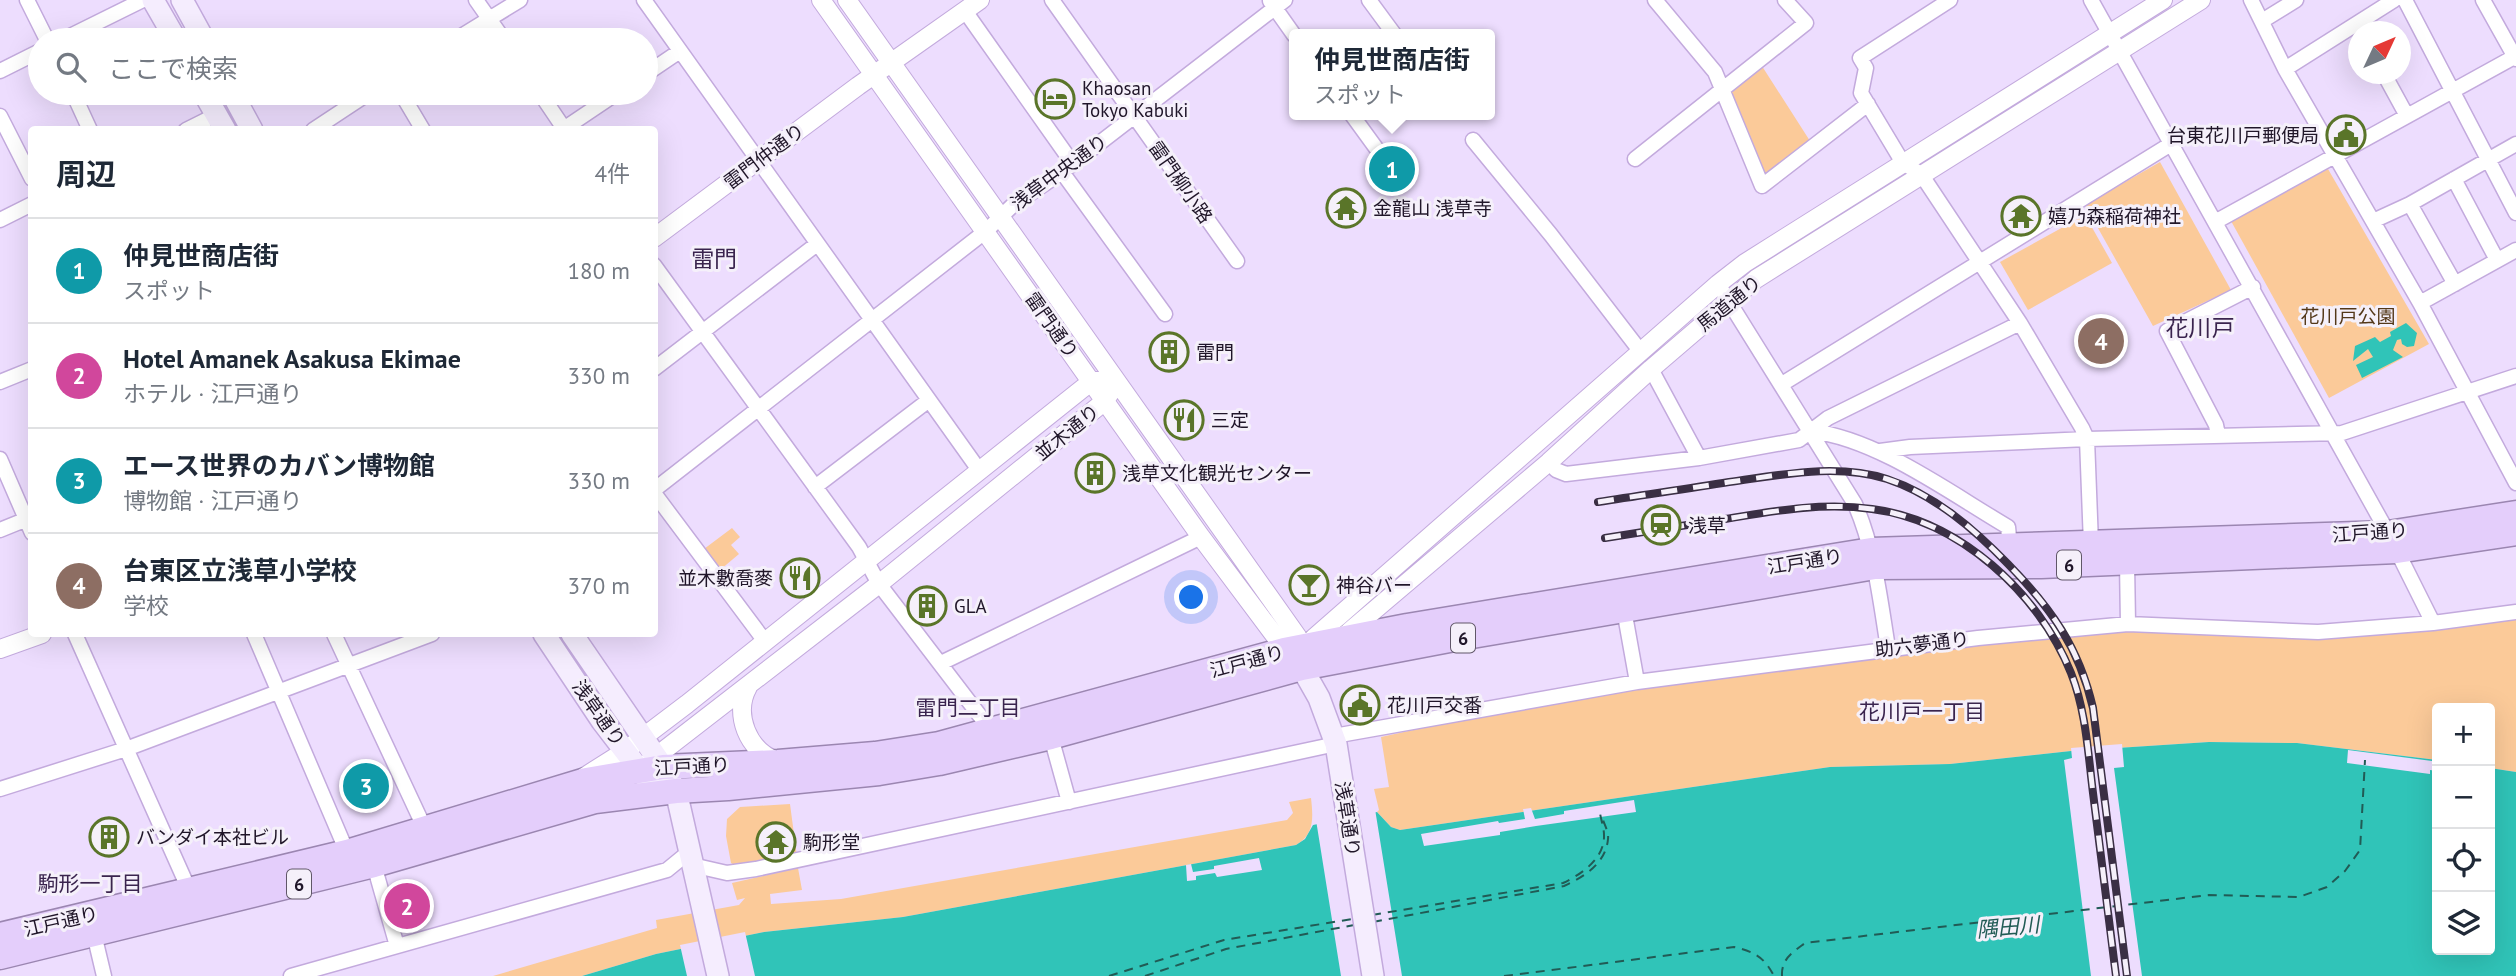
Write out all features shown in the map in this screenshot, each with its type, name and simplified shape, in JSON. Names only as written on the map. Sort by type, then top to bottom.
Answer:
[{"type":"highway","name":"江戸通り","points":[[0,957],[94,934],[193,900],[646,761],[778,762],[875,754],[939,744],[1051,737],[1342,638],[1622,601],[1873,559],[2010,547],[2091,544],[2393,542],[2516,513]]},
{"type":"highway","name":"江戸通り","points":[[1873,559],[2040,566],[2127,563],[2516,533]]},
{"type":"highway","name":"江戸通り","points":[[0,935],[374,865],[594,801],[879,773],[939,763],[998,740],[1297,655],[1447,640],[1622,601]]},
{"type":"highway","points":[[594,801],[646,761]]},
{"type":"main road","points":[[153,0],[169,28]]},
{"type":"main road","points":[[182,0],[197,28]]},
{"type":"main road","points":[[211,105],[221,122]]},
{"type":"main road","points":[[238,105],[250,126]]},
{"type":"main road","name":"浅草通り","points":[[546,637],[646,761],[666,792],[682,824],[718,976]]},
{"type":"main road","name":"浅草通り","points":[[574,637],[643,738],[646,761]]},
{"type":"main road","name":"浅草通り","points":[[1297,655],[1319,698],[1335,740],[1373,976]]},
{"type":"street","points":[[27,0],[41,28]]},
{"type":"street","points":[[86,28],[143,0]]},
{"type":"street","points":[[476,0],[496,28]]},
{"type":"street","points":[[475,28],[520,0]]},
{"type":"street","points":[[644,0],[979,470]]},
{"type":"street","name":"雷門通り","points":[[821,0],[1201,537],[1297,655]]},
{"type":"street","name":"雷門通り","points":[[847,0],[1117,382],[1297,655]]},
{"type":"street","name":"雷門柳小路","points":[[1052,0],[1237,261]]},
{"type":"street","points":[[1369,0],[1390,29]]},
{"type":"street","points":[[1655,0],[1715,72],[1762,187],[1868,104]]},
{"type":"street","points":[[1635,159],[1806,23],[1785,0]]},
{"type":"street","points":[[1950,0],[1860,58],[1866,68],[1861,93],[1903,163],[1921,174],[2020,323],[2087,439],[2091,544]]},
{"type":"street","points":[[2091,0],[2393,542],[2433,623]]},
{"type":"street","name":"馬道通り","points":[[1297,655],[1745,263],[2163,0]]},
{"type":"street","name":"馬道通り","points":[[1342,638],[1549,462],[1729,300],[1756,279],[2201,0]]},
{"type":"street","points":[[2251,0],[2285,69],[2420,303],[2516,483]]},
{"type":"street","points":[[2262,21],[2296,0]]},
{"type":"street","points":[[2367,21],[2394,0]]},
{"type":"street","points":[[2405,0],[2516,213]]},
{"type":"street","points":[[2216,222],[2516,57],[2483,0]]},
{"type":"street","points":[[974,3],[1068,168],[1165,314]]},
{"type":"street","name":"雷門仲通り","points":[[658,234],[974,3]]},
{"type":"street","points":[[1276,3],[1291,29]]},
{"type":"street","name":"浅草中央通り","points":[[658,489],[986,231],[1000,216],[1068,168],[1276,3]]},
{"type":"street","points":[[2285,69],[2348,34]]},
{"type":"street","points":[[658,66],[680,51]]},
{"type":"street","points":[[0,71],[28,57]]},
{"type":"street","points":[[2389,84],[2407,116]]},
{"type":"street","points":[[79,105],[88,126]]},
{"type":"street","points":[[319,126],[351,105]]},
{"type":"street","points":[[408,105],[421,126]]},
{"type":"street","points":[[548,105],[562,126]]},
{"type":"street","points":[[568,126],[599,105]]},
{"type":"street","points":[[0,116],[28,171]]},
{"type":"street","points":[[1356,120],[1376,148]]},
{"type":"street","points":[[204,126],[221,122]]},
{"type":"street","points":[[1473,140],[1641,352]]},
{"type":"street","points":[[1782,384],[2171,144]]},
{"type":"street","points":[[2373,221],[2410,204],[2516,144]]},
{"type":"street","points":[[2454,178],[2497,260]]},
{"type":"street","points":[[2410,204],[2455,284]]},
{"type":"street","points":[[0,220],[28,206]]},
{"type":"street","points":[[658,366],[817,244]]},
{"type":"street","points":[[2420,303],[2516,250]]},
{"type":"street","points":[[658,271],[867,560],[879,584],[998,740]]},
{"type":"street","points":[[1718,284],[1855,504],[1873,559],[1888,648]]},
{"type":"street","points":[[2218,435],[2216,425],[2167,331],[2253,287]]},
{"type":"street","points":[[1549,462],[1556,470],[1566,474],[1699,458],[1799,440],[1828,418],[2020,323]]},
{"type":"street","points":[[1651,369],[1699,458]]},
{"type":"street","points":[[0,382],[28,371]]},
{"type":"street","points":[[1880,451],[1910,447],[2087,439],[2343,433],[2516,376]]},
{"type":"street","name":"並木通り","points":[[643,738],[1092,381],[1117,382],[1105,401],[879,584],[730,701],[646,761]]},
{"type":"street","points":[[814,487],[929,400]]},
{"type":"street","points":[[1811,431],[1835,434],[1880,451],[2008,527],[2010,547]]},
{"type":"street","points":[[0,459],[28,519]]},
{"type":"street","points":[[658,497],[764,640]]},
{"type":"street","points":[[0,530],[28,523]]},
{"type":"street","points":[[941,663],[1201,537]]},
{"type":"street","points":[[2127,563],[2128,624]]},
{"type":"street","points":[[1622,601],[1637,682]]},
{"type":"street","name":"助六夢通り","points":[[690,858],[727,873],[735,873],[1069,802],[1335,740],[1637,682],[1888,648],[2128,624],[2318,632],[2433,623],[2516,612]]},
{"type":"street","points":[[0,649],[34,637]]},
{"type":"street","points":[[76,637],[193,900]]},
{"type":"street","points":[[255,637],[347,852]]},
{"type":"street","points":[[336,637],[425,829]]},
{"type":"street","points":[[0,789],[126,749],[424,637]]},
{"type":"street","points":[[713,682],[710,689],[712,698],[721,703],[730,701]]},
{"type":"street","points":[[748,687],[742,698],[744,725],[756,749],[765,757],[778,762]]},
{"type":"street","points":[[1051,737],[1069,802]]},
{"type":"street","points":[[291,976],[667,870],[690,858]]},
{"type":"street","points":[[374,865],[397,946]]},
{"type":"street","points":[[94,934],[104,976]]},
{"type":"green space","points":[[1760,63],[1810,141],[1763,181],[1726,91]]},
{"type":"green space","points":[[2160,162],[2231,290],[2153,326],[2085,205]]},
{"type":"green space","name":"花川戸公園","points":[[2328,169],[2429,344],[2329,398],[2231,221]]},
{"type":"green space","points":[[2085,215],[2112,263],[2028,310],[2000,262]]},
{"type":"green space","points":[[732,528],[740,537],[731,545],[739,554],[720,570],[704,549]]},
{"type":"green space","points":[[2516,615],[2516,772],[2495,769],[2495,703],[2432,703],[2432,759],[2297,743],[2209,742],[2071,751],[1950,764],[1830,767],[1400,830],[1391,827],[1377,812],[1379,810],[1374,789],[1389,787],[1381,737],[1473,717],[1707,675],[2082,632],[2144,630],[2333,638],[2438,627]]},
{"type":"green space","points":[[1311,798],[1310,830],[1296,845],[903,917],[764,932],[656,954],[582,976],[493,976],[657,928],[656,920],[739,905],[745,898],[737,900],[732,883],[798,868],[802,890],[770,894],[771,904],[841,899],[1287,820],[1293,813],[1289,802]]},
{"type":"green space","points":[[790,804],[797,857],[734,865],[731,863],[726,836],[727,819],[740,807]]},
{"type":"water","points":[[2406,323],[2417,333],[2414,346],[2407,347],[2402,344],[2401,339],[2397,340],[2393,350],[2403,357],[2362,378],[2356,365],[2373,357],[2368,349],[2353,361],[2355,346],[2375,337],[2380,342],[2391,336],[2390,332]]},
{"type":"water","name":"隅田川","points":[[2209,742],[2297,743],[2432,759],[2432,955],[2495,955],[2495,769],[2516,772],[2516,976],[582,976],[656,954],[764,932],[903,917],[1296,845],[1305,839],[1313,825],[1377,812],[1391,827],[1400,830],[1830,767],[1950,764],[2071,751]]},
{"type":"pier","points":[[2122,744],[2124,767],[2114,768],[2142,976],[2091,976],[2064,760],[2072,758],[2071,748]]},
{"type":"pier","points":[[2348,750],[2432,761],[2432,770],[2430,774],[2347,763]]},
{"type":"pier","points":[[1634,800],[1636,812],[1500,832],[1500,835],[1424,846],[1421,834],[1525,819],[1523,809],[1531,808],[1535,819],[1564,814],[1564,811]]},
{"type":"pier","points":[[1375,809],[1402,976],[1341,976],[1316,820]]},
{"type":"pier","points":[[1259,858],[1262,870],[1217,877],[1215,873],[1196,876],[1196,880],[1187,881],[1186,865],[1191,864],[1193,872]]},
{"type":"pier","points":[[745,932],[755,976],[687,976],[680,945]]},
{"type":"ferry route","points":[[1782,976],[1786,960],[1805,943],[2209,895],[2299,897],[2327,887],[2345,871],[2360,850],[2365,760]]},
{"type":"ferry route","points":[[1372,915],[1563,883],[1585,870],[1601,851],[1604,835],[1600,813]]},
{"type":"ferry route","points":[[1373,922],[1564,886],[1586,874],[1603,855],[1608,836],[1602,817]]},
{"type":"ferry route","points":[[1109,976],[1224,940],[1352,919]]},
{"type":"ferry route","points":[[1145,976],[1226,949],[1354,925]]},
{"type":"ferry route","points":[[1504,976],[1734,947],[1758,956],[1774,976]]},
{"type":"railway","points":[[1598,502],[1788,474],[1848,472],[1868,474],[1905,486],[1953,514],[1982,538],[2023,580],[2050,613],[2071,647],[2087,686],[2093,708],[2127,976]]},
{"type":"railway","points":[[1605,538],[1780,510],[1853,507],[1904,516],[1935,528],[1992,565],[2039,615],[2057,643],[2076,687],[2086,732],[2116,976]]},
{"type":"place","name":"Khaosan Tokyo Kabuki","points":[[1055,99]]},
{"type":"place","name":"台東花川戸郵便局","points":[[2346,135]]},
{"type":"place","name":"仲見世商店街","points":[[1392,169]]},
{"type":"place","name":"金龍山 浅草寺","points":[[1346,208]]},
{"type":"place","name":"嬉乃森稲荷神社","points":[[2021,216]]},
{"type":"place","name":"台東区立浅草小学校","points":[[2101,341]]},
{"type":"place","name":"雷門","points":[[1169,352]]},
{"type":"place","name":"三定","points":[[1184,420]]},
{"type":"place","name":"浅草文化観光センター","points":[[1095,473]]},
{"type":"place","name":"浅草","points":[[1661,525]]},
{"type":"place","name":"並木數喬麥","points":[[800,578]]},
{"type":"place","name":"神谷バー","points":[[1309,585]]},
{"type":"place","name":"GLA","points":[[927,606]]},
{"type":"place","name":"花川戸交番","points":[[1360,705]]},
{"type":"place","name":"エース世界のカバン博物館","points":[[366,786]]},
{"type":"place","name":"バンダイ本社ビル","points":[[109,837]]},
{"type":"place","name":"駒形堂","points":[[776,842]]},
{"type":"place","name":"Hotel Amanek Asakusa Ekimae","points":[[407,906]]},
{"type":"district","name":"雷門","points":[[714,258]]},
{"type":"district","name":"花川戸","points":[[2200,327]]},
{"type":"district","name":"雷門二丁目","points":[[968,707]]},
{"type":"district","name":"花川戸一丁目","points":[[1922,711]]},
{"type":"district","name":"駒形一丁目","points":[[90,883]]}]
